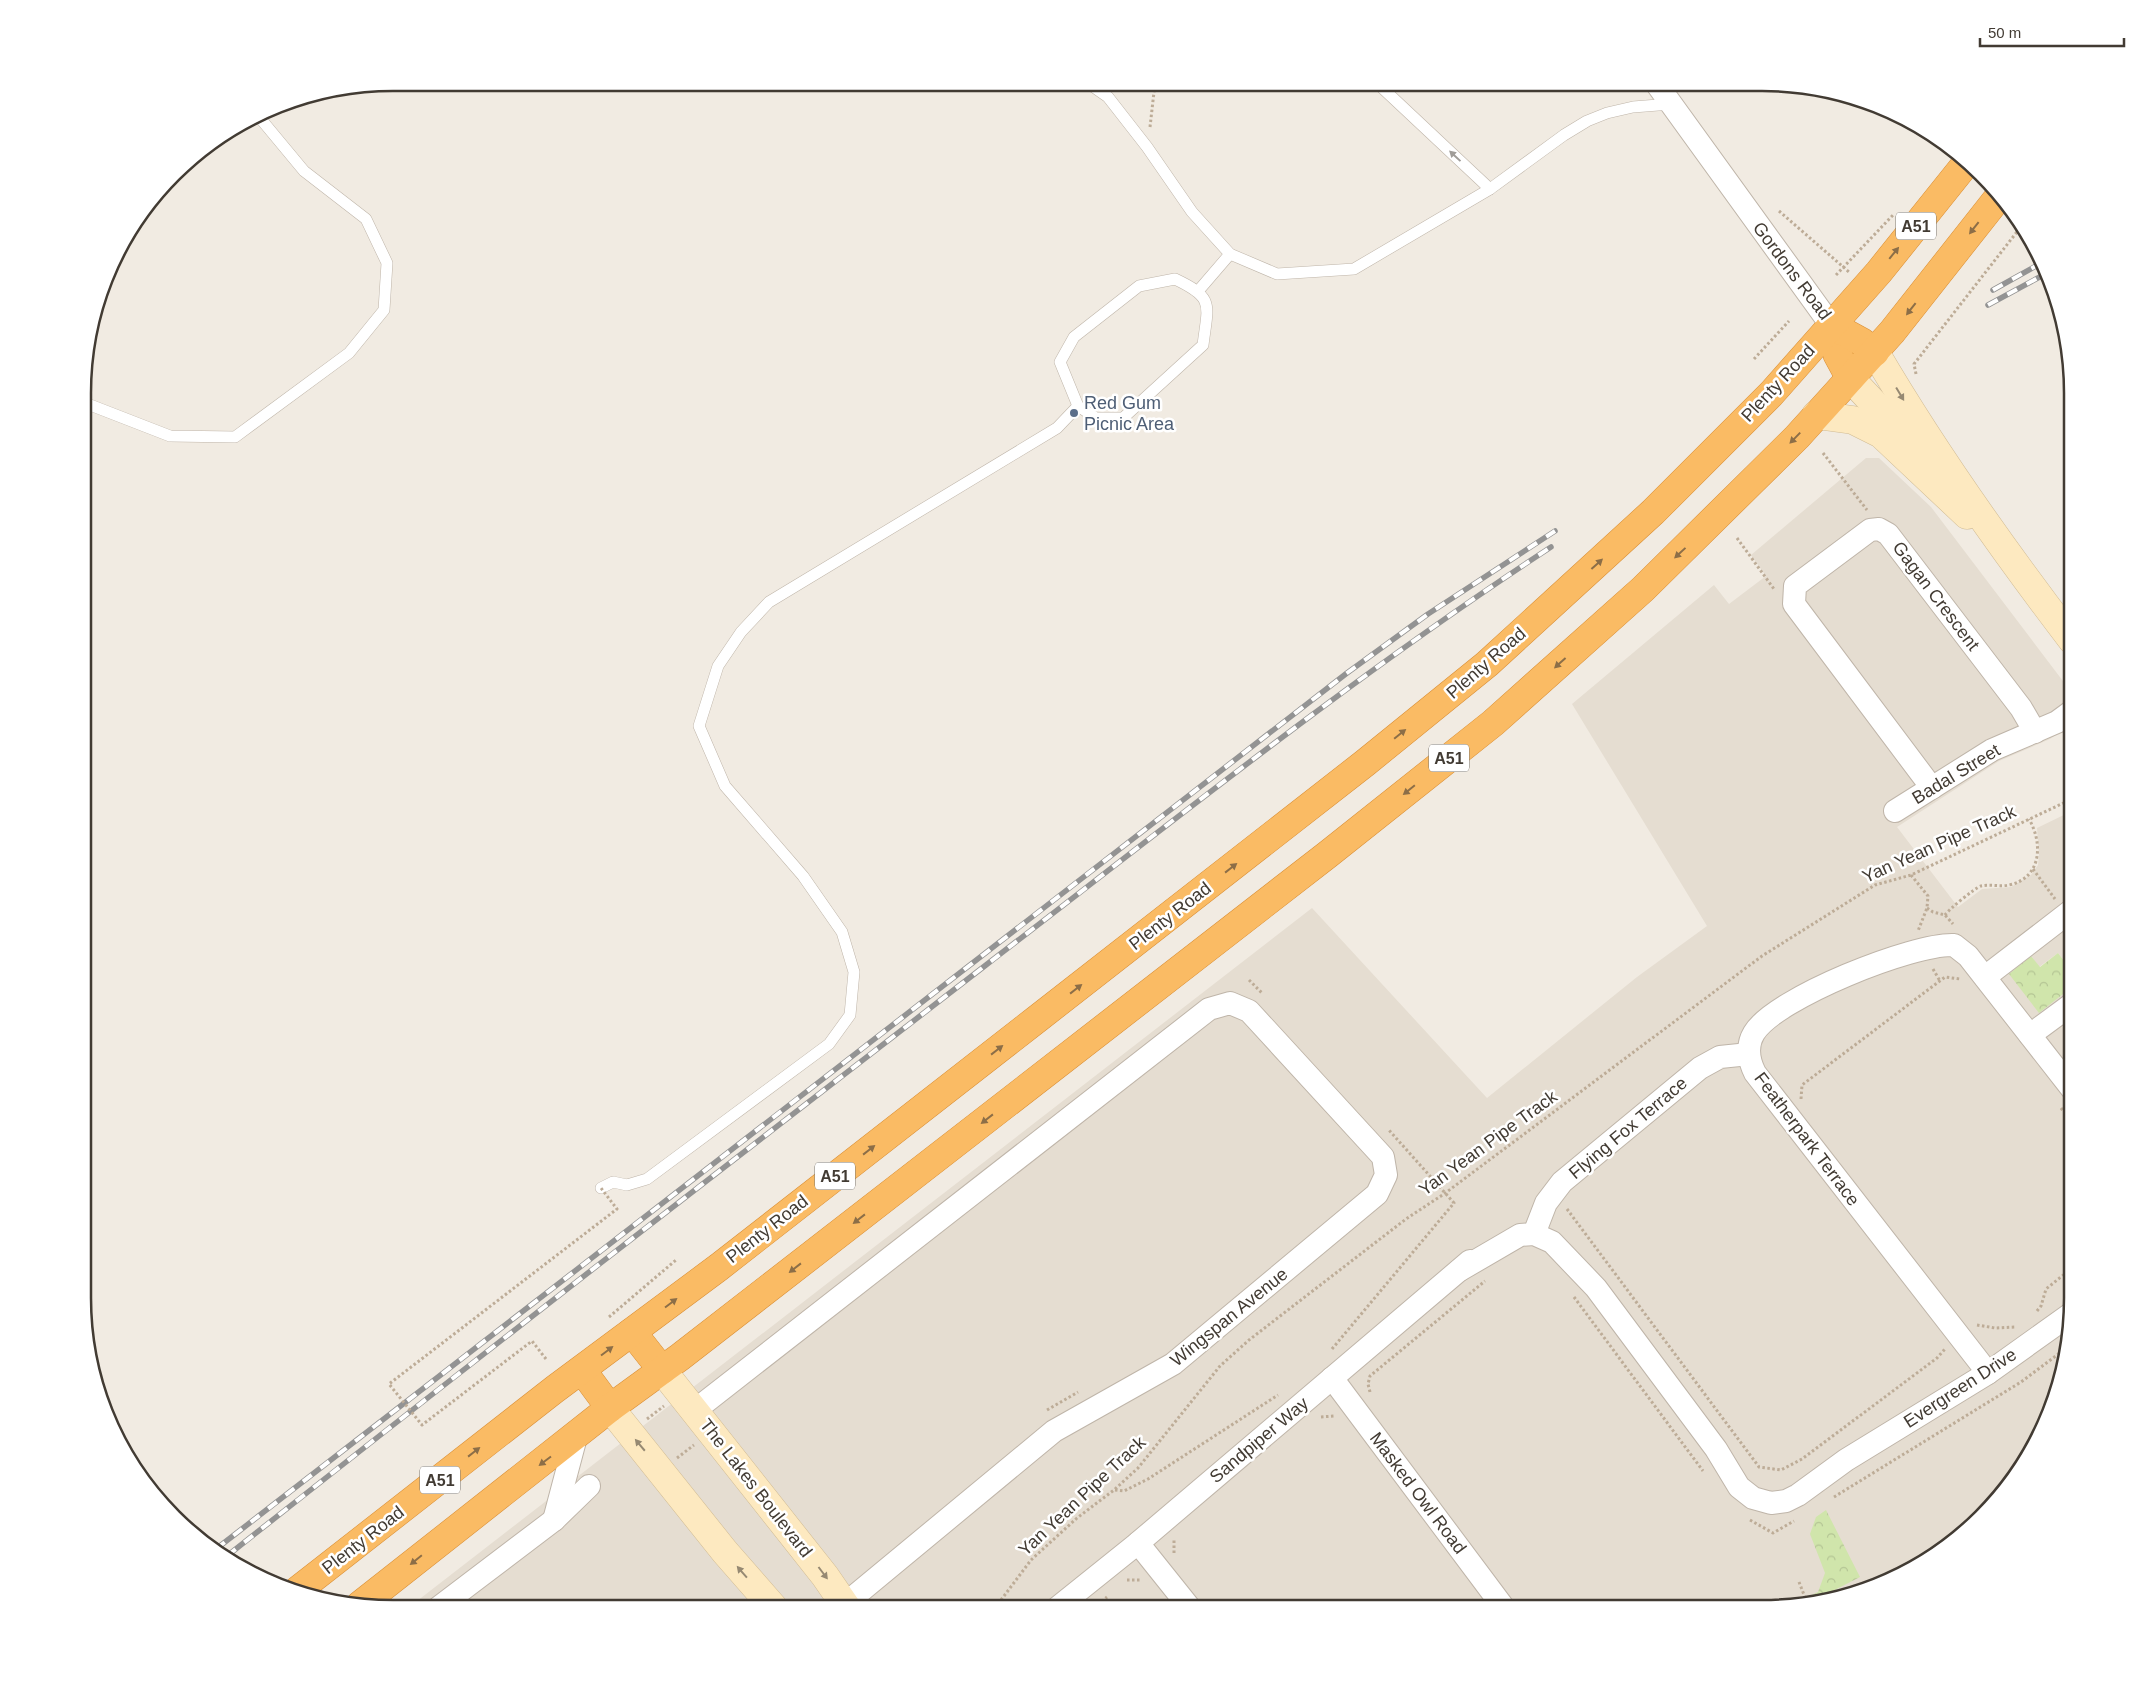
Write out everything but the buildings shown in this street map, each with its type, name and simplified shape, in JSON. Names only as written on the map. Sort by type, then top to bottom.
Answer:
[{"type":"highway","name":"Plenty Road","points":[[303,1586],[718,1267],[1196,895],[1365,763],[1487,664],[1653,512],[1771,394],[1879,272],[1963,168]]},
{"type":"highway","name":"A51","points":[[368,1599],[576,1438],[610,1408],[662,1370],[1327,855],[1493,723],[1670,563],[1816,416],[1875,352],[1995,202]]},
{"type":"highway","name":"Gordons Road","points":[[1832,325],[1855,337],[1875,352]]},
{"type":"highway","points":[[1832,325],[1837,354],[1850,378]]},
{"type":"highway","points":[[632,1332],[662,1370]]},
{"type":"highway","points":[[582,1370],[610,1408]]},
{"type":"street","name":"Gordons Road","points":[[1662,91],[1832,325]]},
{"type":"street","name":"Gordons Road","points":[[1875,352],[1923,432],[1993,539]]},
{"type":"street","name":"Gordons Road","points":[[1850,378],[1993,539],[2064,630]]},
{"type":"street","points":[[1816,416],[1853,420],[1881,434],[1947,498],[1993,539]]},
{"type":"street","name":"Gagan Crescent","points":[[1793,594],[1795,586],[1870,530],[1879,529],[1888,534],[2021,708],[2035,732]]},
{"type":"street","points":[[1793,594],[1794,604],[1932,788]]},
{"type":"street","name":"Badal Street","points":[[1894,811],[1992,750],[2057,722],[2064,717]]},
{"type":"street","points":[[1975,982],[2064,917]]},
{"type":"street","name":"Featherpark Terrace","points":[[1988,1373],[1755,1073],[1749,1054],[1750,1042],[1756,1030],[1789,1004],[1840,978],[1923,950],[1954,945],[1968,956],[1975,982],[2030,1035],[2064,1094]]},
{"type":"street","name":"Wingspan Avenue","points":[[694,1411],[1209,1009],[1230,1003],[1249,1011],[1383,1157],[1386,1175],[1377,1194],[1173,1364],[1054,1431],[852,1600]]},
{"type":"street","points":[[2030,1035],[2064,1010]]},
{"type":"street","name":"Flying Fox Terrace","points":[[1536,1227],[1552,1196],[1562,1182],[1700,1068],[1720,1058],[1749,1054]]},
{"type":"street","name":"Sandpiper Way","points":[[1067,1600],[1138,1543],[1460,1270],[1500,1232],[1519,1223],[1536,1227]]},
{"type":"street","name":"Evergreen Drive","points":[[1536,1227],[1559,1234],[1576,1252],[1596,1288],[1716,1449],[1747,1480],[1771,1497],[1846,1460],[1988,1373],[2063,1320]]},
{"type":"street","name":"The Lakes Boulevard","points":[[662,1370],[839,1600]]},
{"type":"street","name":"Masked Owl Road","points":[[1332,1378],[1498,1600]]},
{"type":"street","points":[[610,1408],[725,1552],[767,1600]]},
{"type":"street","points":[[554,1520],[576,1438]]},
{"type":"street","points":[[449,1600],[554,1520],[589,1486]]},
{"type":"street","points":[[1138,1543],[1196,1600]]},
{"type":"lane","points":[[1099,91],[1108,97],[1147,147],[1192,212],[1230,254],[1277,274],[1354,269],[1490,190],[1564,135],[1588,121],[1607,113],[1671,104]]},
{"type":"lane","points":[[1385,91],[1490,190]]},
{"type":"lane","points":[[91,405],[170,436],[235,437],[350,353],[384,310],[387,263],[366,219],[304,171],[262,121]]},
{"type":"lane","points":[[1199,290],[1230,254]]},
{"type":"lane","points":[[1175,279],[1199,290],[1208,308],[1203,345],[1123,418],[1096,418],[1078,406],[1060,362],[1074,336],[1139,286],[1175,279]]},
{"type":"lane","points":[[601,1188],[613,1182],[628,1186],[647,1179],[829,1044],[850,1015],[854,972],[842,932],[803,876],[725,786],[699,726],[718,666],[741,632],[769,602],[1056,428],[1078,406]]},
{"type":"path","points":[[1147,147],[1154,91]]},
{"type":"path","points":[[1779,210],[1852,274]]},
{"type":"path","points":[[1836,275],[1896,211]]},
{"type":"path","points":[[1914,364],[2017,232]]},
{"type":"path","points":[[1754,359],[1788,321]]},
{"type":"path","points":[[1823,452],[1870,514],[1879,529]]},
{"type":"path","points":[[1737,538],[1777,592],[1793,594]]},
{"type":"path","name":"Yan Yean Pipe Track","points":[[1001,1600],[1031,1560],[1077,1518],[1114,1490],[1159,1444],[1189,1402],[1220,1366],[1249,1340],[1406,1218],[1444,1194],[1762,956],[1875,885],[1911,875],[2064,803]]},
{"type":"path","points":[[1927,908],[1933,912],[1945,915],[1980,886],[2009,885],[2033,870],[2039,846],[2035,829],[2029,819]]},
{"type":"path","points":[[2033,870],[2064,907]]},
{"type":"path","points":[[1911,875],[1928,896],[1927,908],[1917,934],[1923,950]]},
{"type":"path","points":[[1801,1100],[1802,1085],[1945,977],[1975,982]]},
{"type":"path","points":[[1328,1354],[1454,1203],[1444,1194],[1427,1171]]},
{"type":"path","points":[[550,1364],[532,1341],[422,1425],[389,1384],[617,1208],[601,1188]]},
{"type":"path","points":[[1552,1196],[1564,1205],[1759,1467],[1781,1470],[1802,1459],[1938,1358],[1945,1349],[1939,1341]]},
{"type":"path","points":[[607,1319],[676,1260]]},
{"type":"path","points":[[2035,1313],[2041,1306],[2046,1289],[2064,1274]]},
{"type":"path","points":[[1374,1399],[1369,1391],[1370,1376],[1490,1277]]},
{"type":"path","points":[[1569,1290],[1709,1479]]},
{"type":"path","points":[[1971,1318],[1977,1326],[2012,1328],[2021,1324]]},
{"type":"path","points":[[1829,1500],[2021,1382],[2058,1354]]},
{"type":"path","points":[[1042,1413],[1084,1388]]},
{"type":"path","points":[[1114,1490],[1124,1491],[1148,1479],[1281,1393]]},
{"type":"path","points":[[1315,1421],[1323,1415],[1335,1416]]},
{"type":"path","points":[[657,1466],[670,1464],[711,1432]]},
{"type":"path","points":[[1749,1520],[1773,1533],[1800,1518]]},
{"type":"path","points":[[1174,1556],[1174,1540],[1182,1534]]},
{"type":"path","points":[[1121,1585],[1128,1579],[1138,1579],[1142,1580],[1148,1587]]},
{"type":"path","points":[[1799,1582],[1805,1596]]},
{"type":"path","points":[[1103,1600],[1114,1591]]},
{"type":"shaded area","points":[[1866,458],[1879,458],[1931,507],[2064,682],[2064,729],[2050,739],[1999,761],[1897,827],[1958,907],[1982,889],[2011,887],[2031,875],[2038,865],[2037,828],[2064,815],[2064,961],[2058,953],[2039,967],[2031,956],[2039,1012],[2064,993],[2064,1298],[2058,1357],[2041,1414],[2013,1466],[1989,1497],[1946,1537],[1930,1549],[1895,1569],[1859,1584],[1821,1594],[1762,1600],[418,1600],[1312,908],[1487,1098],[1637,977],[1707,926],[1572,704],[1714,585],[1729,604],[1766,576],[1751,555]]},
{"type":"green space","points":[[2058,953],[2064,961],[2064,993],[2039,1013],[2009,974],[2031,956],[2040,967]]},
{"type":"green space","points":[[1826,1510],[1860,1577],[1833,1591],[1811,1596],[1818,1592],[1825,1573],[1810,1534],[1816,1517]]},
{"type":"railway","points":[[1993,290],[2036,266]]},
{"type":"railway","points":[[1988,305],[2041,276]]},
{"type":"railway","points":[[220,1546],[1347,673],[1428,614],[1555,531]]},
{"type":"railway","points":[[231,1553],[605,1259],[1265,750],[1406,646],[1551,547]]},
{"type":"place","name":"Red Gum Picnic Area","points":[[1074,413]]}]
